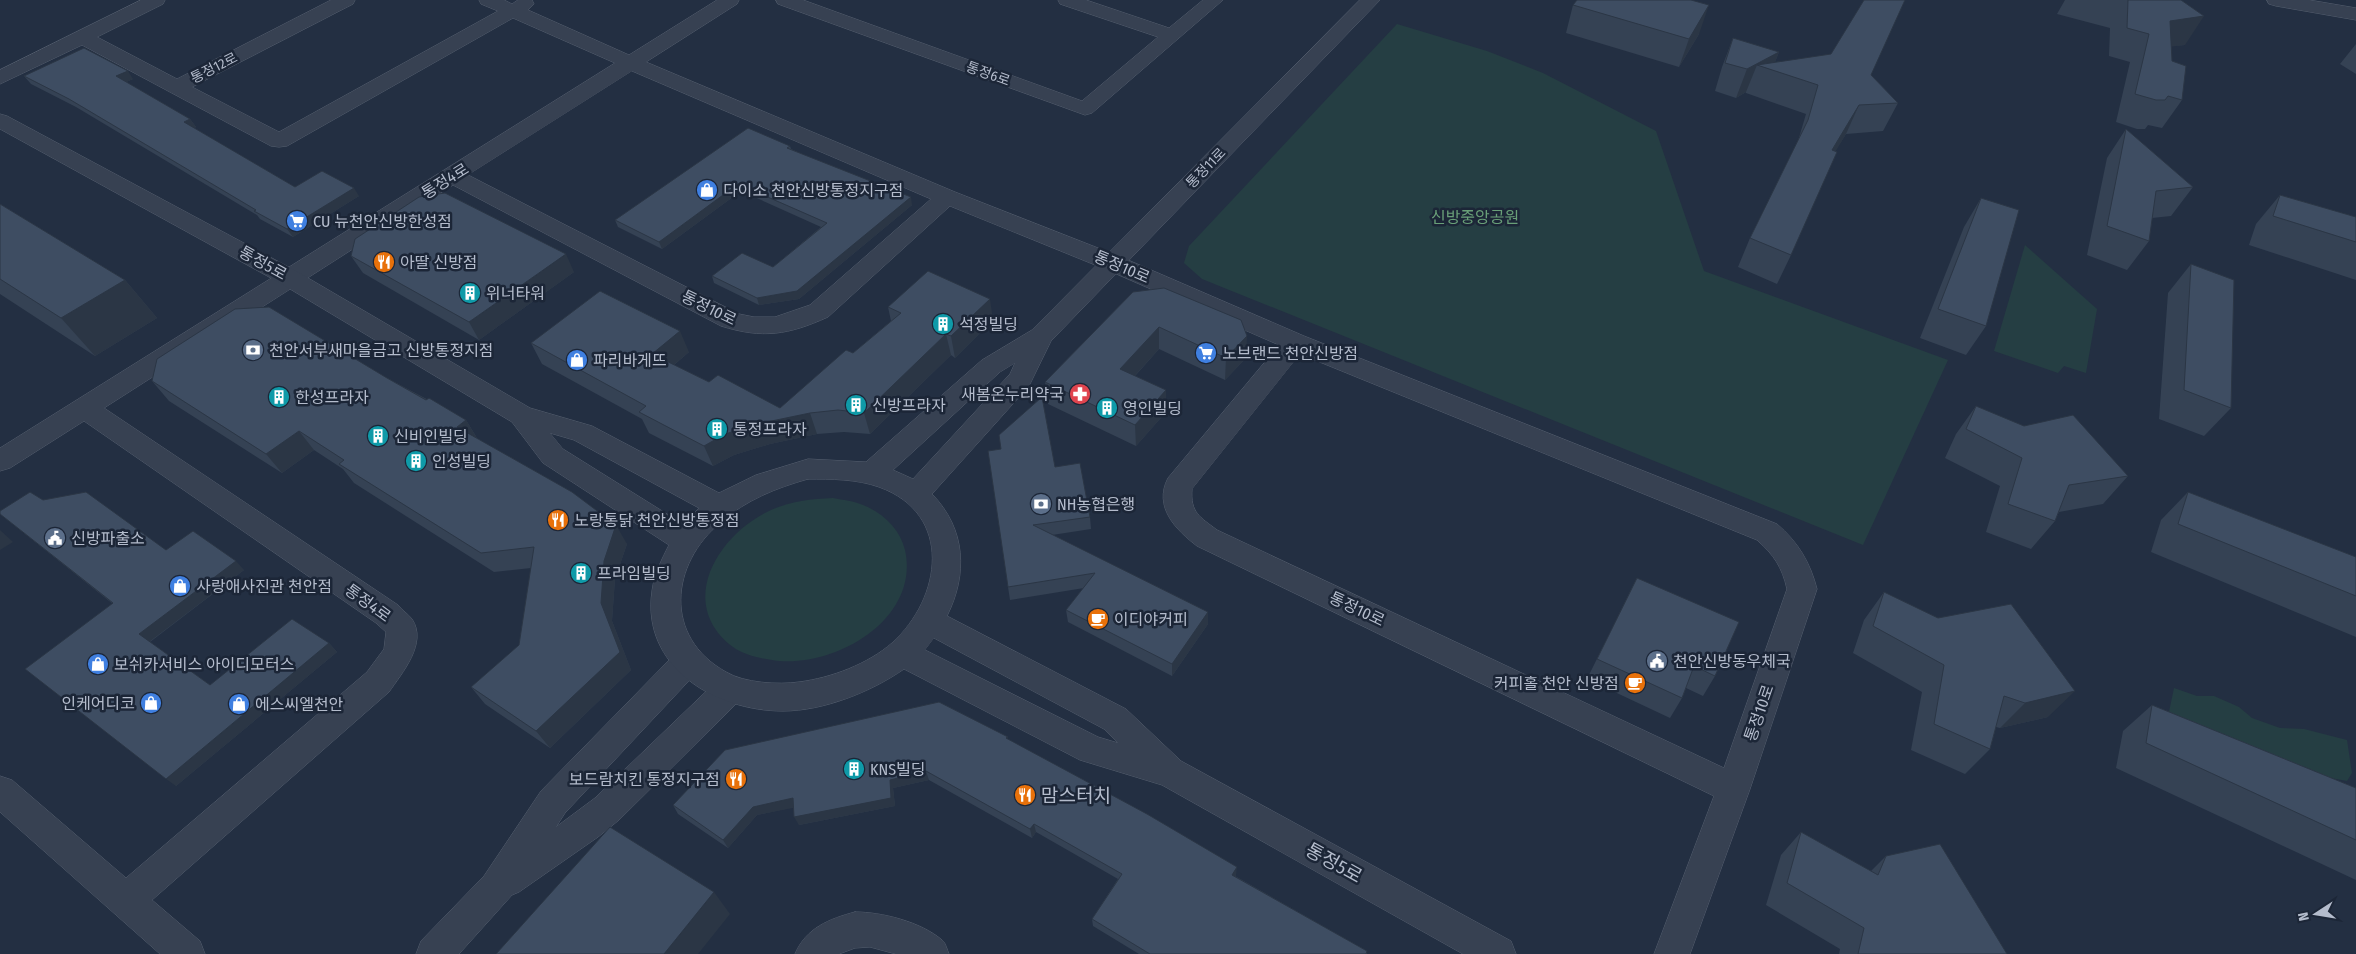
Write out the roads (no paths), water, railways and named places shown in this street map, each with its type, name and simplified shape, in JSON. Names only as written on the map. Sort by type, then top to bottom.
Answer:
[{"type":"street","points":[[0,78],[156,0]]},
{"type":"street","name":"통정12로","points":[[82,37],[177,87],[346,0]]},
{"type":"street","name":"통정10로","points":[[488,0],[523,5],[631,63],[947,197],[1113,263],[1295,342],[1767,532],[1785,546],[1798,566],[1802,589],[1733,789],[1672,954]]},
{"type":"street","name":"통정4로","points":[[0,461],[288,277],[452,176],[730,0]]},
{"type":"street","name":"통정6로","points":[[785,0],[1085,108],[1214,0]]},
{"type":"street","points":[[1067,0],[1172,35]]},
{"type":"street","points":[[2276,0],[2356,14]]},
{"type":"street","name":"통정11로","points":[[1041,336],[1366,1]]},
{"type":"street","points":[[177,87],[279,141],[523,5]]},
{"type":"street","name":"통정5로","points":[[0,120],[288,277],[521,415]]},
{"type":"street","name":"통정10로","points":[[452,176],[730,320],[747,326],[770,327],[794,322],[819,311],[947,197]]},
{"type":"street","points":[[871,474],[991,366],[1041,336]]},
{"type":"street","points":[[914,495],[1020,379],[1041,336]]},
{"type":"street","name":"통정10로","points":[[1295,342],[1178,486],[1176,502],[1185,521],[1207,538],[1733,789]]},
{"type":"street","name":"통정4로","points":[[83,407],[387,614],[401,628],[399,653],[378,682],[125,901]]},
{"type":"street","points":[[521,415],[584,433],[720,506]]},
{"type":"street","points":[[521,415],[553,456],[686,541]]},
{"type":"street","points":[[808,469],[850,469],[871,474],[890,479],[914,495],[922,500],[943,530],[949,565],[939,604],[930,621],[902,653],[875,672],[826,692],[776,698],[730,689],[694,668],[671,638],[664,602],[672,565],[694,530],[720,506],[766,480],[808,469]]},
{"type":"street","points":[[930,621],[1115,719],[1170,772]]},
{"type":"street","points":[[902,653],[1091,750],[1170,772]]},
{"type":"street","points":[[434,954],[496,888],[553,802],[688,661]]},
{"type":"street","points":[[496,888],[586,826],[607,809],[730,689]]},
{"type":"street","name":"통정5로","points":[[1170,772],[1498,954]]},
{"type":"street","points":[[0,791],[187,954]]},
{"type":"street","points":[[813,954],[819,946],[850,929],[883,930],[930,954]]},
{"type":"place","name":"다이소 천안신방통정지구점","points":[[707,190]]},
{"type":"place","name":"CU 뉴천안신방한성점","points":[[297,221]]},
{"type":"place","name":"아딸 신방점","points":[[384,262]]},
{"type":"place","name":"위너타워","points":[[470,293]]},
{"type":"place","name":"석정빌딩","points":[[943,324]]},
{"type":"place","name":"천안서부새마을금고 신방통정지점","points":[[253,350]]},
{"type":"place","name":"노브랜드 천안신방점","points":[[1206,353]]},
{"type":"place","name":"파리바게뜨","points":[[577,360]]},
{"type":"place","name":"새봄온누리약국","points":[[1080,394]]},
{"type":"place","name":"한성프라자","points":[[279,397]]},
{"type":"place","name":"신방프라자","points":[[856,405]]},
{"type":"place","name":"영인빌딩","points":[[1107,408]]},
{"type":"place","name":"통정프라자","points":[[717,429]]},
{"type":"place","name":"신비인빌딩","points":[[378,436]]},
{"type":"place","name":"인성빌딩","points":[[416,461]]},
{"type":"place","name":"NH농협은행","points":[[1041,504]]},
{"type":"place","name":"노랑통닭 천안신방통정점","points":[[558,520]]},
{"type":"place","name":"신방파출소","points":[[55,538]]},
{"type":"place","name":"프라임빌딩","points":[[581,573]]},
{"type":"place","name":"사랑애사진관 천안점","points":[[180,586]]},
{"type":"place","name":"이디야커피","points":[[1098,619]]},
{"type":"place","name":"천안신방동우체국","points":[[1657,661]]},
{"type":"place","name":"보쉬카서비스 아이디모터스","points":[[98,664]]},
{"type":"place","name":"커피홀 천안 신방점","points":[[1635,683]]},
{"type":"place","name":"인케어디코","points":[[151,703]]},
{"type":"place","name":"에스씨엘천안","points":[[239,704]]},
{"type":"place","name":"KNS빌딩","points":[[854,769]]},
{"type":"place","name":"보드람치킨 통정지구점","points":[[736,779]]},
{"type":"place","name":"맘스터치","points":[[1025,795]]},
{"type":"park label","name":"신방중앙공원","points":[[1475,217]]}]
